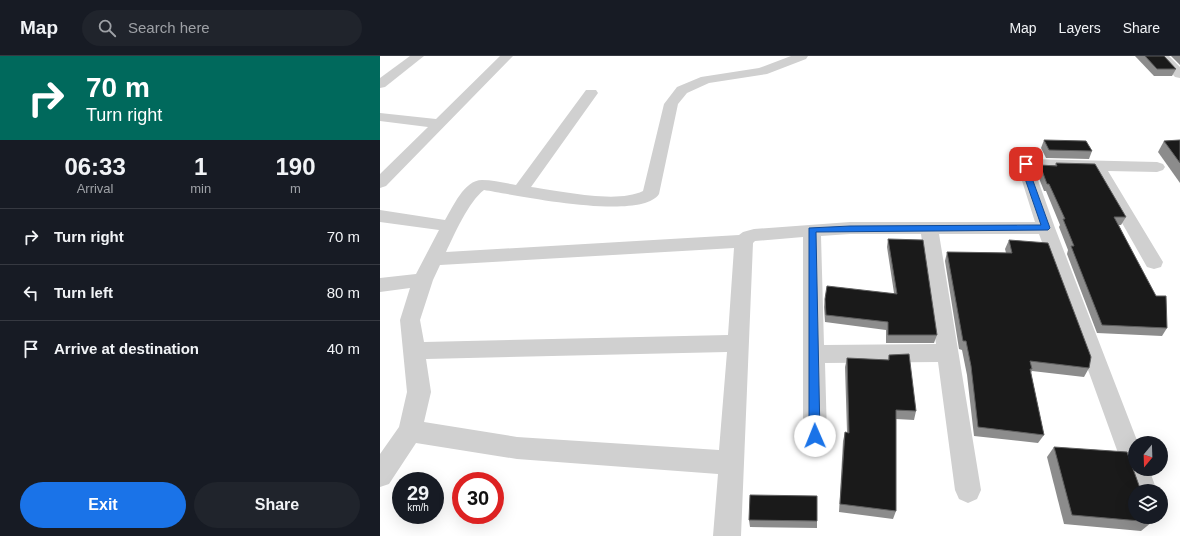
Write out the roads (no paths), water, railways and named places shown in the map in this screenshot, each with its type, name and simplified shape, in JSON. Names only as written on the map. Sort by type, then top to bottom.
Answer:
[{"type":"street","points":[[380,84],[418,56]]},
{"type":"street","points":[[380,183],[507,56]]},
{"type":"street","points":[[380,474],[410,431],[419,392],[410,320],[423,280],[450,226],[472,191],[481,186],[599,202],[639,200],[651,194],[671,104],[682,90],[706,80],[762,71],[802,56]]},
{"type":"street","points":[[1162,56],[1180,74]]},
{"type":"street","points":[[520,191],[591,93]]},
{"type":"street","points":[[380,118],[440,124]]},
{"type":"street","points":[[1128,449],[1046,228],[1025,165],[1157,167]]},
{"type":"street","points":[[1097,166],[1154,262]]},
{"type":"street","points":[[380,216],[450,226]]},
{"type":"street","points":[[929,228],[968,490]]},
{"type":"street","points":[[433,259],[744,241],[749,236],[754,234],[812,230],[1046,228]]},
{"type":"street","points":[[812,230],[815,436]]},
{"type":"street","points":[[727,536],[744,241]]},
{"type":"street","points":[[380,297],[388,284],[423,280]]},
{"type":"street","points":[[414,351],[738,343]]},
{"type":"street","points":[[814,354],[947,353]]},
{"type":"street","points":[[410,431],[517,448],[732,463]]}]
